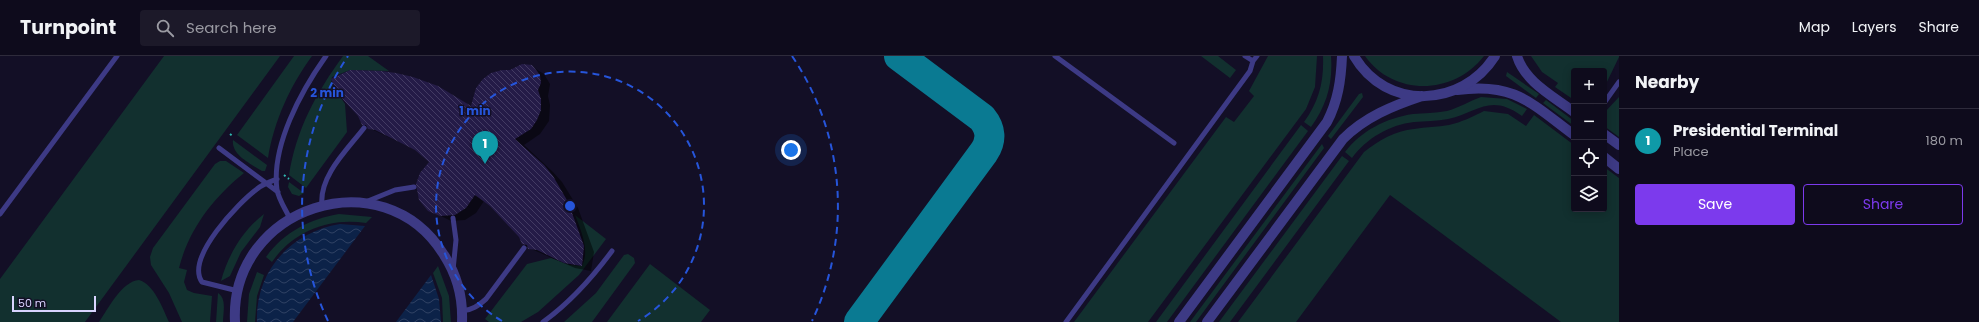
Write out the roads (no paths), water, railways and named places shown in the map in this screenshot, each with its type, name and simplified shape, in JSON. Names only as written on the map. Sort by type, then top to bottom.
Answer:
[{"type":"street","points":[[1179,322],[1327,122],[1333,110],[1340,88],[1342,56]]},
{"type":"street","points":[[1354,56],[1366,72],[1380,83],[1400,93],[1422,96],[1440,95],[1457,90],[1488,88],[1504,90],[1515,94],[1571,133]]},
{"type":"street","points":[[1457,90],[1479,76],[1495,56]]},
{"type":"street","points":[[1517,56],[1521,67],[1532,81],[1571,110]]},
{"type":"street","points":[[1207,322],[1343,139],[1363,122],[1376,114],[1422,96]]},
{"type":"street","points":[[1607,136],[1619,145]]},
{"type":"street","points":[[1607,159],[1619,169]]},
{"type":"street","points":[[235,322],[238,291],[245,269],[257,248],[274,231],[290,219],[322,205],[338,203],[362,203],[390,210],[416,225],[438,246],[453,271],[460,294],[462,322]]},
{"type":"lane","points":[[0,214],[117,56]]},
{"type":"lane","points":[[290,219],[278,192],[277,179],[281,150],[291,118],[304,89],[326,56]]},
{"type":"lane","points":[[1055,56],[1174,144]]},
{"type":"lane","points":[[1245,56],[1253,61]]},
{"type":"lane","points":[[1066,322],[1250,70],[1253,61],[1257,56]]},
{"type":"lane","points":[[1607,99],[1619,82]]},
{"type":"lane","points":[[322,205],[321,197],[326,179],[364,128]]},
{"type":"lane","points":[[219,148],[278,192]]},
{"type":"lane","points":[[238,291],[202,282],[199,274],[200,265],[210,243],[225,220],[245,199],[266,183],[277,179]]},
{"type":"lane","points":[[362,203],[395,190],[414,188]]},
{"type":"lane","points":[[453,218],[456,240],[453,271]]},
{"type":"lane","points":[[462,311],[471,310],[479,306],[486,299],[524,248]]},
{"type":"lane","points":[[543,322],[583,288],[612,251]]},
{"type":"water","points":[[340,224],[365,226],[293,322],[257,322],[258,303],[262,286],[269,271],[279,257],[292,245],[306,236],[322,228]]},
{"type":"water","points":[[431,275],[439,299],[441,322],[396,322]]},
{"type":"place","name":"Presidential Terminal","points":[[485,164]]}]
